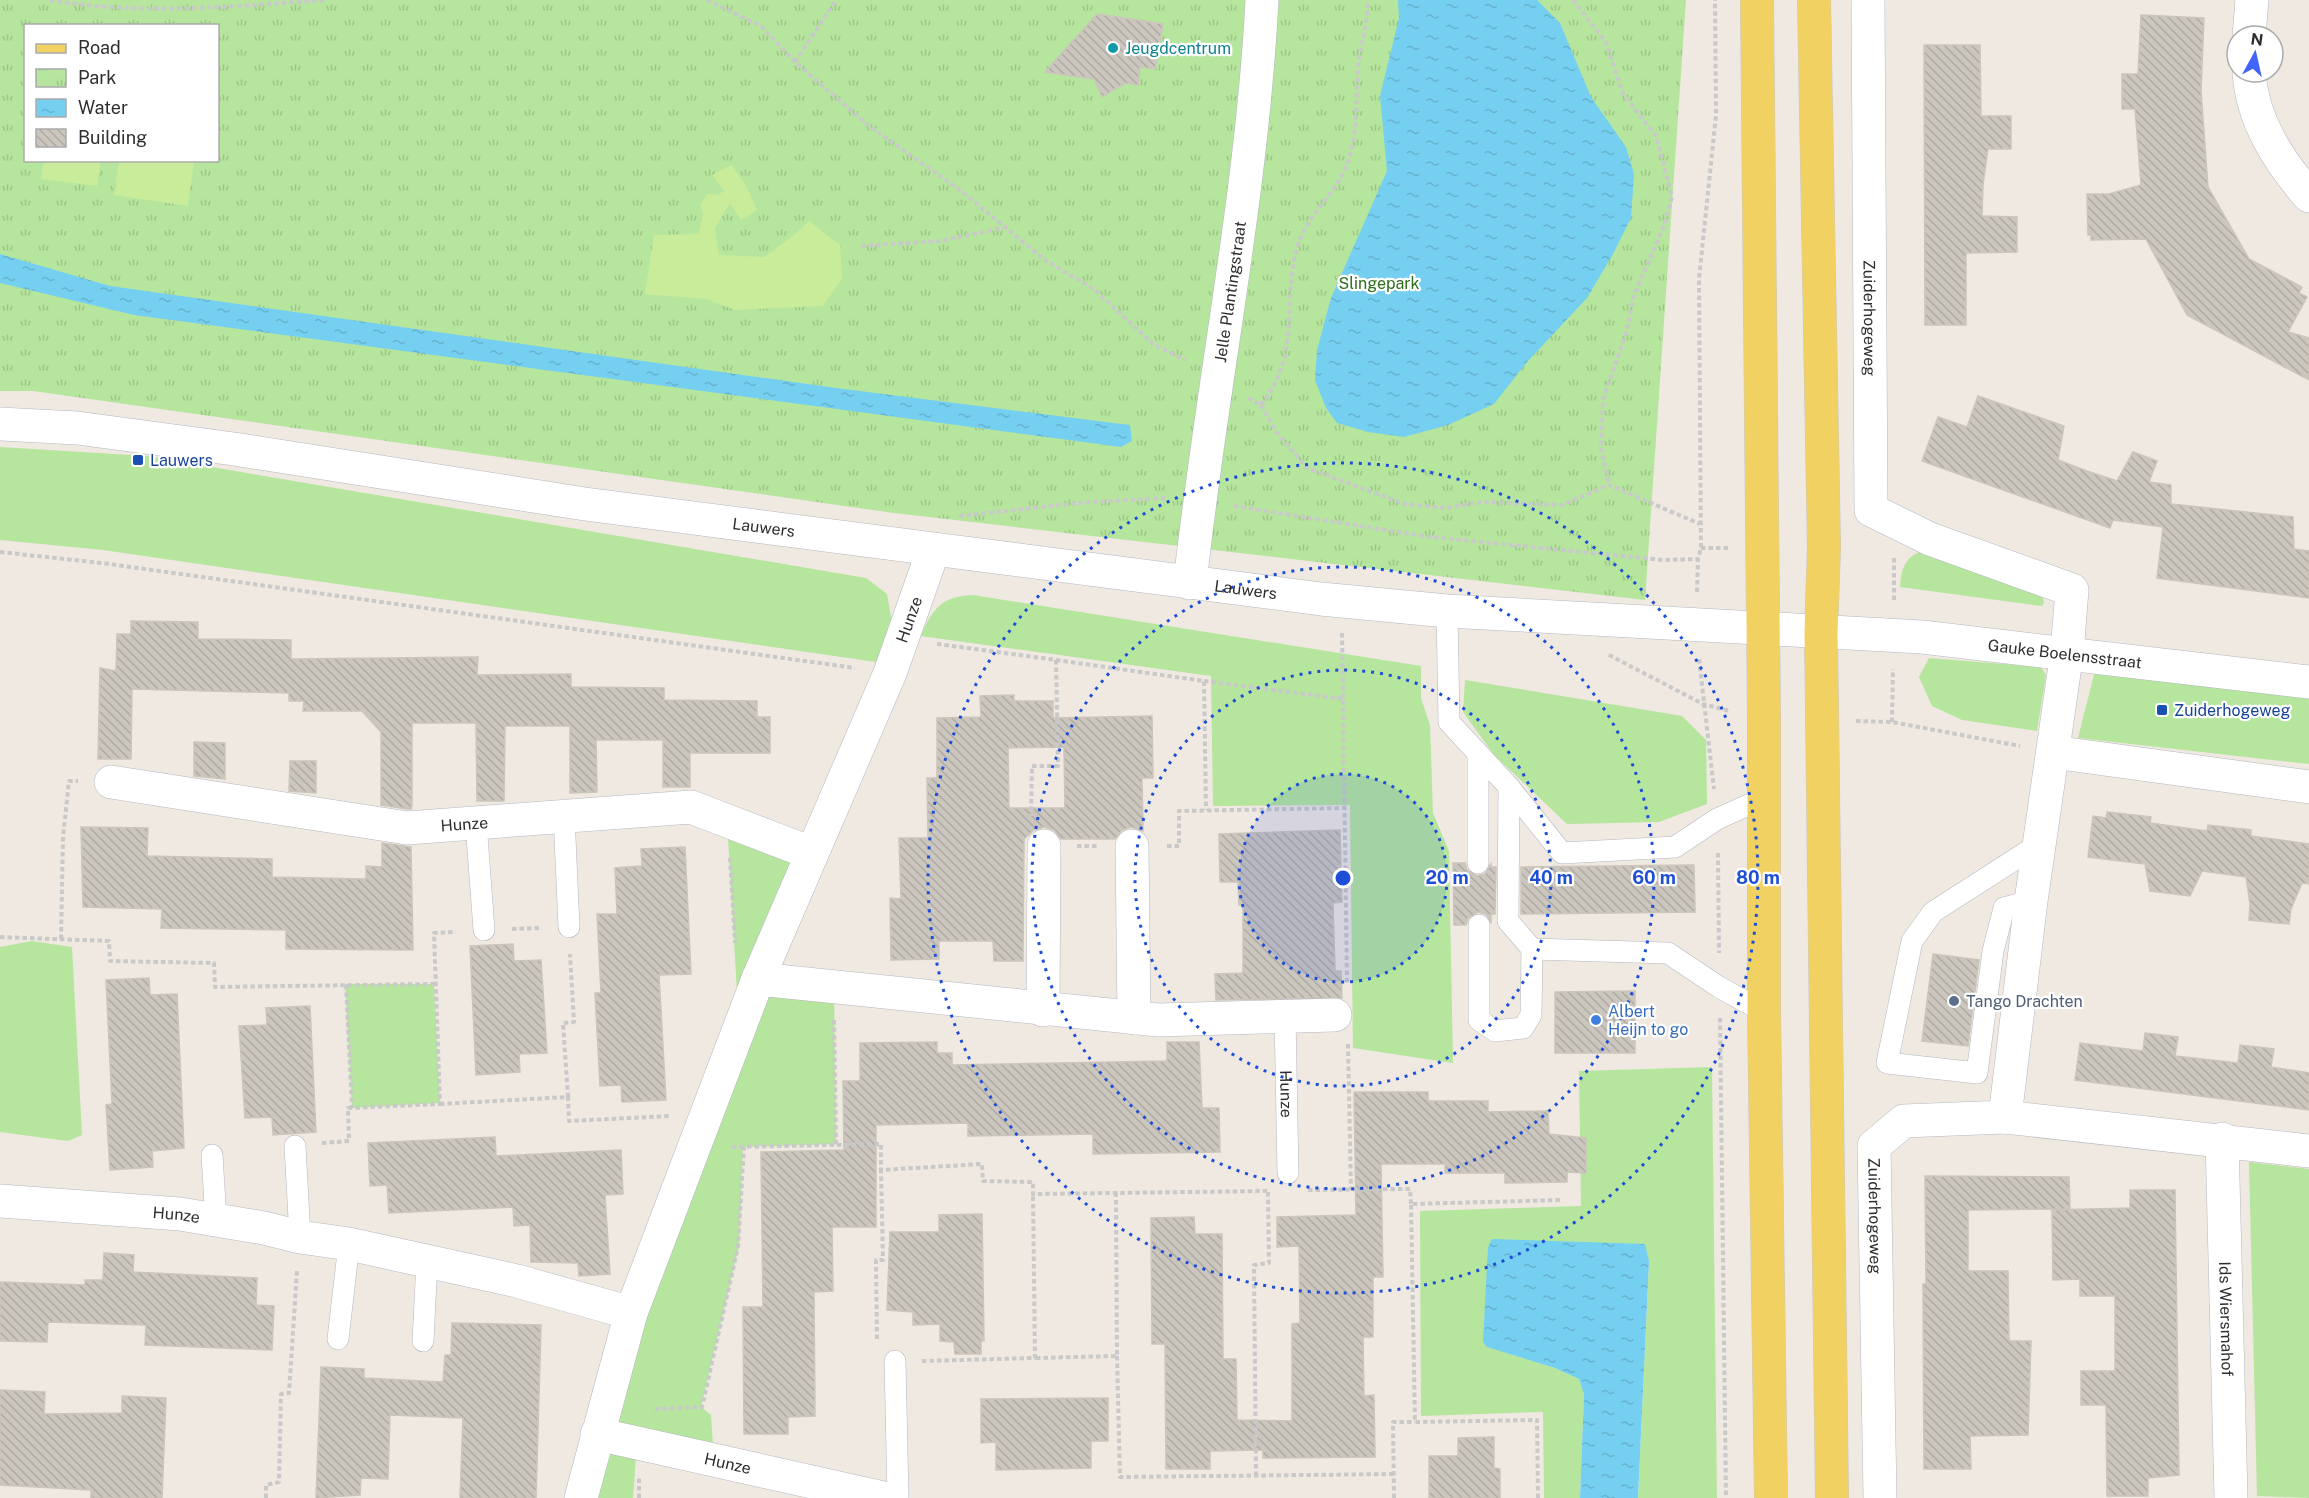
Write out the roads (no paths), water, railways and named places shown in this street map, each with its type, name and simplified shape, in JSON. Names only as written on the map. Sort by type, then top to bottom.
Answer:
[{"type":"main road","points":[[1757,0],[1764,720],[1764,1012],[1771,1498]]},
{"type":"main road","points":[[1814,0],[1824,548],[1821,632],[1832,1498]]},
{"type":"street","name":"Jelle Plantingstraat","points":[[1190,583],[1258,65],[1262,0]]},
{"type":"street","name":"Zuiderhogeweg","points":[[1868,0],[1871,510],[1930,539],[2072,590],[2067,652],[2031,901],[2005,1117],[1904,1121],[1874,1146],[1880,1498]]},
{"type":"street","points":[[2250,24],[2252,0]]},
{"type":"street","points":[[2251,84],[2255,110],[2271,146],[2309,196]]},
{"type":"street","name":"Lauwers","points":[[0,424],[77,428],[234,449],[585,504],[1190,583],[1447,611],[1763,629]]},
{"type":"street","name":"Hunze","points":[[581,1498],[631,1313],[758,979],[890,673],[933,551]]},
{"type":"street","points":[[1763,629],[1821,632]]},
{"type":"street","name":"Gauke Boelensstraat","points":[[1821,632],[1922,637],[2067,652],[2309,682]]},
{"type":"street","points":[[2053,752],[2309,787]]},
{"type":"street","name":"Hunze","points":[[111,782],[407,828],[691,807],[811,853]]},
{"type":"street","points":[[1043,1010],[1044,846]]},
{"type":"street","points":[[1132,846],[1134,1018]]},
{"type":"street","points":[[758,979],[1158,1020],[1344,1014]]},
{"type":"street","points":[[2005,1117],[2309,1150]]},
{"type":"street","name":"Ids Wiersmahof","points":[[2222,1139],[2231,1498]]},
{"type":"street","name":"Hunze","points":[[0,1201],[180,1214],[216,1220],[300,1237],[349,1244],[518,1281],[631,1313]]},
{"type":"street","name":"Hunze","points":[[597,1434],[866,1496]]},
{"type":"lane","name":"Zuiderhogeweg","points":[[1868,0],[1873,0]]},
{"type":"lane","points":[[1447,611],[1449,722],[1509,787],[1562,853],[1675,847],[1718,819],[1764,798]]},
{"type":"lane","points":[[1478,754],[1478,863]]},
{"type":"lane","points":[[1479,925],[1479,1020],[1495,1031],[1523,1028],[1531,1015],[1532,949],[1508,921],[1509,787]]},
{"type":"lane","points":[[564,815],[569,927]]},
{"type":"lane","points":[[476,823],[484,930]]},
{"type":"lane","points":[[2031,901],[2004,908],[1993,951],[1977,1073],[1887,1063],[1912,940],[1933,912],[2039,843]]},
{"type":"lane","points":[[1532,949],[1668,953],[1719,987],[1764,1012]]},
{"type":"lane","name":"Hunze","points":[[1285,1016],[1288,1173]]},
{"type":"lane","points":[[295,1146],[300,1237]]},
{"type":"lane","points":[[212,1155],[216,1220]]},
{"type":"lane","points":[[338,1339],[349,1244]]},
{"type":"lane","points":[[423,1341],[427,1261]]},
{"type":"lane","points":[[895,1361],[898,1498]]},
{"type":"water","points":[[1398,0],[1537,0],[1560,23],[1591,97],[1626,147],[1634,174],[1631,218],[1587,298],[1527,362],[1494,404],[1448,425],[1404,437],[1368,432],[1337,423],[1326,408],[1315,380],[1317,350],[1331,298],[1387,171],[1380,96],[1399,18]]},
{"type":"water","points":[[0,254],[110,286],[836,388],[1130,425],[1132,441],[1121,447],[134,315],[0,283]]},
{"type":"water","points":[[1492,1239],[1645,1244],[1649,1261],[1638,1498],[1580,1498],[1584,1394],[1579,1379],[1555,1368],[1487,1347],[1483,1342],[1488,1247]]},
{"type":"place","name":"Jeugdcentrum","points":[[1113,48]]},
{"type":"place","name":"Lauwers","points":[[138,460]]},
{"type":"place","name":"Zuiderhogeweg","points":[[2162,710]]},
{"type":"place","name":"Tango Drachten","points":[[1954,1001]]},
{"type":"place","name":"Albert Heijn to go","points":[[1596,1020]]},
{"type":"park label","name":"Slingepark","points":[[1379,283]]}]
